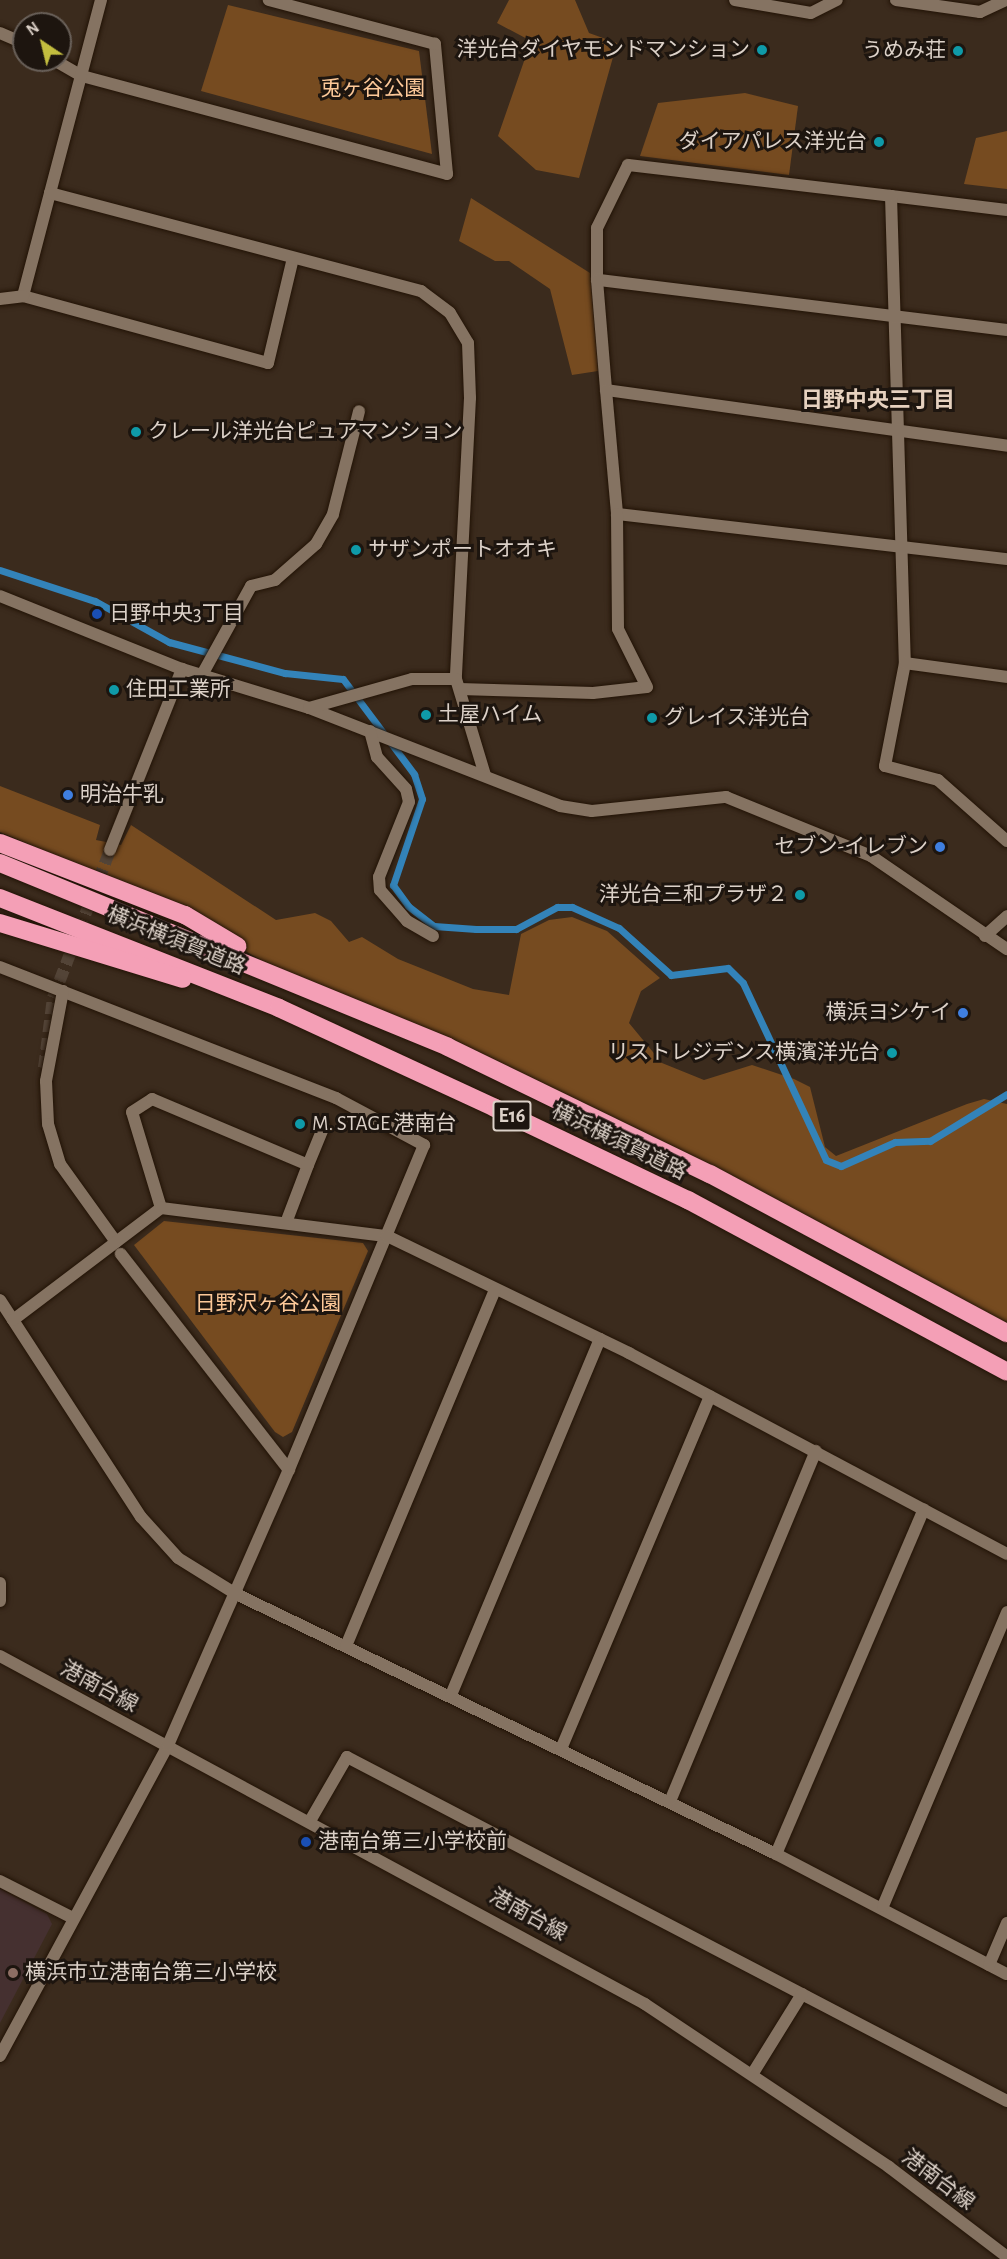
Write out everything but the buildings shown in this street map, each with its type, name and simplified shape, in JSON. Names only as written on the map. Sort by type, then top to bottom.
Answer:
[{"type":"highway","points":[[0,843],[185,915],[295,980]]},
{"type":"highway","name":"横浜横須賀道路","points":[[0,863],[295,980],[448,1047],[710,1174],[1007,1333]]},
{"type":"highway","name":"横浜横須賀道路","points":[[0,898],[279,1008],[688,1200],[1007,1372]]},
{"type":"highway","points":[[0,924],[279,1008]]},
{"type":"street","points":[[23,296],[101,0]]},
{"type":"street","points":[[72,70],[82,76],[447,174],[435,44],[269,0]]},
{"type":"street","points":[[735,0],[811,13],[837,0]]},
{"type":"street","points":[[896,0],[980,12],[1006,0]]},
{"type":"street","points":[[309,708],[339,696],[412,679],[593,693],[647,687],[618,629],[617,514],[597,280],[597,228],[628,165],[1007,210]]},
{"type":"street","points":[[50,193],[421,291],[450,313],[468,343],[458,684],[485,775]]},
{"type":"street","points":[[891,196],[894,316],[901,433],[905,663],[885,766],[938,780],[1007,841]]},
{"type":"street","points":[[0,299],[23,296],[268,363],[293,258]]},
{"type":"street","points":[[597,280],[1007,330]]},
{"type":"street","points":[[606,390],[1007,446]]},
{"type":"street","points":[[204,670],[222,642],[251,586],[275,580],[316,544],[333,514],[359,411]]},
{"type":"street","points":[[617,514],[902,544],[1007,559]]},
{"type":"street","points":[[0,596],[182,669],[204,670],[309,708],[560,806],[592,811],[726,797],[871,856],[1007,949]]},
{"type":"street","points":[[905,663],[1007,677]]},
{"type":"street","points":[[110,850],[182,669]]},
{"type":"street","points":[[371,732],[377,757],[406,789],[409,802],[379,877],[380,890],[406,921],[433,936]]},
{"type":"street","points":[[985,936],[1007,916]]},
{"type":"street","points":[[0,967],[336,1098],[421,1140],[424,1152],[236,1594],[168,1745],[0,2056]]},
{"type":"street","points":[[63,991],[47,1070],[48,1124],[60,1164],[116,1242]]},
{"type":"street","points":[[161,1208],[132,1112],[152,1099],[308,1165]]},
{"type":"street","points":[[286,1223],[324,1126]]},
{"type":"street","points":[[13,1320],[161,1208],[387,1236],[600,1339],[816,1451],[1007,1554]]},
{"type":"street","points":[[121,1254],[289,1470]]},
{"type":"street","points":[[346,1646],[495,1290]]},
{"type":"street","points":[[0,1300],[141,1517],[178,1558],[236,1594],[671,1799],[883,1906],[1007,1974]]},
{"type":"street","points":[[451,1695],[600,1339]]},
{"type":"street","points":[[561,1749],[710,1396]]},
{"type":"street","points":[[671,1799],[816,1451]]},
{"type":"street","points":[[776,1854],[924,1509]]},
{"type":"street","points":[[0,1583],[0,1601]]},
{"type":"street","points":[[883,1906],[1007,1612]]},
{"type":"street","name":"港南台線","points":[[0,1656],[531,1938],[753,2073],[1007,2257]]},
{"type":"street","points":[[310,1821],[347,1757],[1007,2101]]},
{"type":"street","points":[[0,1881],[73,1918]]},
{"type":"street","points":[[989,1965],[1007,1923]]},
{"type":"street","points":[[753,2073],[802,1994]]},
{"type":"shaded area","name":"横浜市立港南台第三小学校","points":[[0,1889],[47,1914],[52,1924],[0,2023]]},
{"type":"green space","points":[[509,0],[575,0],[589,33],[617,43],[579,178],[536,170],[498,136],[531,41],[497,23]]},
{"type":"green space","name":"兎ヶ谷公園","points":[[228,5],[419,51],[432,154],[201,91]]},
{"type":"green space","points":[[745,93],[798,106],[789,175],[640,156],[658,103]]},
{"type":"green space","points":[[1007,131],[1007,189],[964,184],[976,138]]},
{"type":"green space","points":[[471,198],[590,273],[598,371],[572,375],[550,289],[509,261],[495,261],[459,241]]},
{"type":"green space","points":[[0,786],[100,825],[96,840],[121,845],[131,825],[276,920],[315,913],[331,921],[349,942],[362,937],[398,959],[473,989],[509,995],[521,934],[549,920],[572,917],[607,931],[660,978],[641,991],[629,1023],[662,1063],[704,1080],[752,1065],[794,1079],[810,1087],[825,1147],[836,1156],[967,1104],[984,1099],[1007,1104],[1007,1333],[710,1174],[295,980],[153,897],[0,832]]},
{"type":"green space","name":"日野沢ヶ谷公園","points":[[164,1221],[363,1243],[368,1251],[292,1432],[283,1437],[275,1432],[134,1245]]},
{"type":"waterway","points":[[0,570],[95,601],[169,642],[285,673],[343,679],[414,774],[422,799],[393,885],[408,906],[434,926],[476,929],[516,929],[557,907],[572,907],[619,928],[671,975],[728,968],[743,983],[826,1160],[841,1166],[895,1142],[930,1141],[1007,1094]]},
{"type":"tunnel","points":[[44,1068],[53,998],[110,850]]},
{"type":"place","name":"洋光台ダイヤモンドマンション","points":[[762,50]]},
{"type":"place","name":"うめみ荘","points":[[958,51]]},
{"type":"place","name":"ダイアパレス洋光台","points":[[879,142]]},
{"type":"place","name":"クレール洋光台ピュアマンション","points":[[136,432]]},
{"type":"place","name":"サザンポートオオキ","points":[[356,550]]},
{"type":"place","name":"日野中央3丁目","points":[[97,614]]},
{"type":"place","name":"住田工業所","points":[[114,690]]},
{"type":"place","name":"土屋ハイム","points":[[426,715]]},
{"type":"place","name":"グレイス洋光台","points":[[652,718]]},
{"type":"place","name":"明治牛乳","points":[[68,795]]},
{"type":"place","name":"セブン-イレブン","points":[[940,847]]},
{"type":"place","name":"洋光台三和プラザ２","points":[[800,895]]},
{"type":"place","name":"横浜ヨシケイ","points":[[963,1013]]},
{"type":"place","name":"リストレジデンス横濱洋光台","points":[[892,1053]]},
{"type":"place","name":"M. STAGE 港南台","points":[[300,1124]]},
{"type":"place","name":"港南台第三小学校前","points":[[306,1842]]},
{"type":"place","name":"横浜市立港南台第三小学校","points":[[13,1973]]},
{"type":"district","name":"日野中央三丁目","points":[[878,401]]}]
